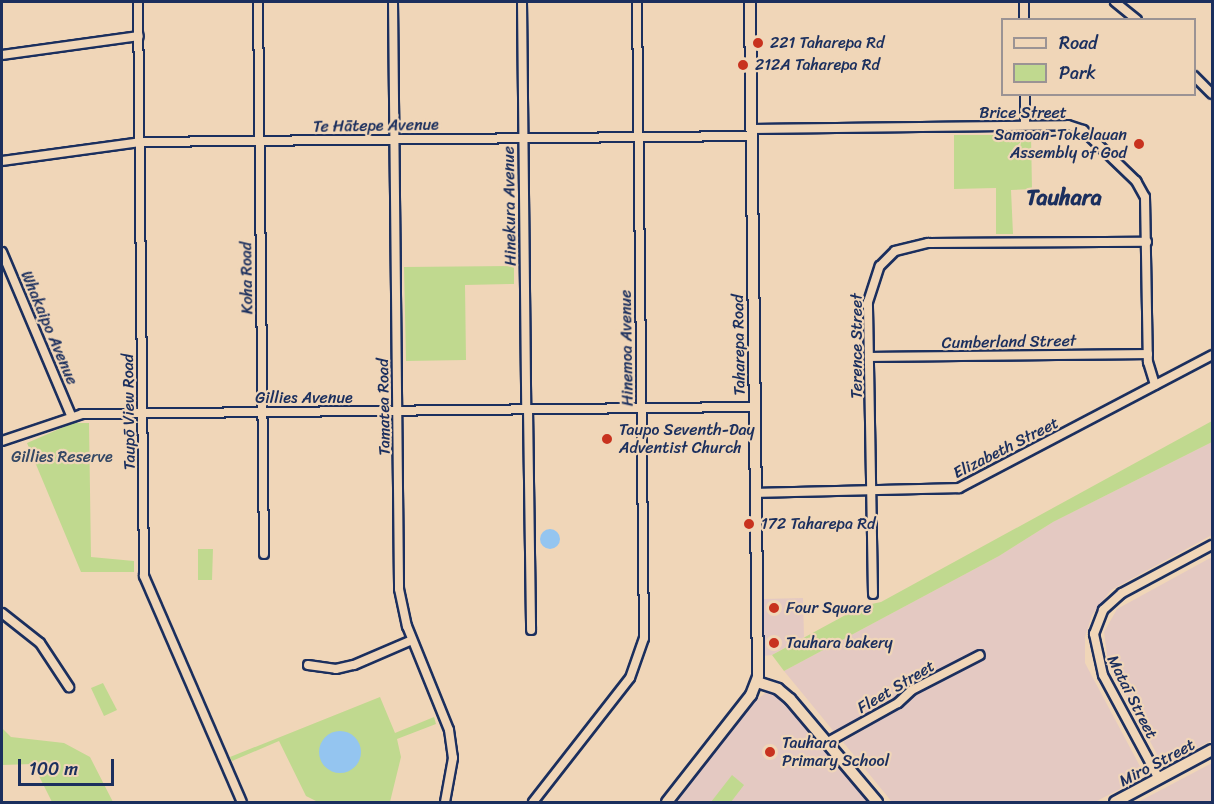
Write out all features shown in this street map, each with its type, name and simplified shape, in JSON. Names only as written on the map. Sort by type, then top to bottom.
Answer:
[{"type":"street","name":"Taupō View Road","points":[[138,2],[145,583],[242,802]]},
{"type":"street","name":"Koha Road","points":[[258,2],[264,554]]},
{"type":"street","name":"Tamatea Road","points":[[393,2],[399,589],[412,640],[449,730],[453,758],[445,802]]},
{"type":"street","name":"Hinekura Avenue","points":[[522,2],[531,630]]},
{"type":"street","name":"Hinemoa Avenue","points":[[532,802],[626,684],[640,656],[644,628],[637,2]]},
{"type":"street","name":"Taharepa Road","points":[[668,802],[751,696],[757,681],[750,2]]},
{"type":"street","points":[[1024,2],[1024,18]]},
{"type":"street","points":[[1115,2],[1135,18]]},
{"type":"street","points":[[2,55],[139,36]]},
{"type":"street","points":[[1196,78],[1212,94]]},
{"type":"street","points":[[1025,96],[1025,125]]},
{"type":"street","name":"Brice Street","points":[[752,132],[1068,125],[1091,137],[1142,189],[1147,242],[1148,354],[1155,385]]},
{"type":"street","name":"Te Hātepe Avenue","points":[[2,161],[140,142],[639,137],[752,132]]},
{"type":"street","name":"Terence Street","points":[[873,594],[868,302],[871,282],[887,258],[904,247],[928,243],[1147,242]]},
{"type":"street","name":"Whakaipo Avenue","points":[[2,252],[71,415]]},
{"type":"street","name":"Cumberland Street","points":[[870,357],[1148,354]]},
{"type":"street","name":"Elizabeth Street","points":[[756,494],[959,488],[1212,355]]},
{"type":"street","name":"Gillies Avenue","points":[[2,441],[71,415],[755,407]]},
{"type":"street","name":"Mataī Street","points":[[1159,779],[1097,662],[1094,634],[1103,610],[1122,593],[1212,545]]},
{"type":"street","points":[[2,613],[40,643],[69,687]]},
{"type":"street","points":[[308,665],[336,669],[354,665],[412,640]]},
{"type":"street","name":"Fleet Street","points":[[826,743],[898,703],[912,690],[980,655]]},
{"type":"street","points":[[757,681],[784,694],[877,802]]},
{"type":"street","name":"Miro Street","points":[[1115,802],[1212,750]]},
{"type":"shaded area","points":[[1212,442],[1212,535],[1111,590],[1092,615],[1085,637],[1085,663],[1142,770],[1141,778],[1095,802],[892,802],[843,742],[905,705],[916,693],[982,657],[980,652],[909,686],[895,700],[835,733],[784,671],[999,556],[1053,522]]},
{"type":"shaded area","points":[[1212,557],[1212,740],[1168,764],[1161,762],[1108,662],[1104,632],[1117,609]]},
{"type":"shaded area","points":[[803,598],[804,637],[772,655],[763,656],[764,599]]},
{"type":"shaded area","name":"Tauhara Primary School","points":[[767,692],[781,697],[867,802],[673,802],[753,702]]},
{"type":"shaded area","points":[[1212,763],[1212,802],[1138,802]]},
{"type":"green space","points":[[954,135],[1031,135],[1032,189],[1011,190],[1013,234],[996,234],[996,188],[954,189]]},
{"type":"green space","points":[[514,266],[514,284],[465,285],[466,360],[406,361],[404,267]]},
{"type":"green space","points":[[1212,421],[1212,442],[1053,522],[999,556],[784,671],[772,655],[862,606],[881,602]]},
{"type":"green space","name":"Gillies Reserve","points":[[73,423],[89,423],[91,557],[134,561],[134,572],[81,572],[27,443]]},
{"type":"green space","points":[[198,549],[213,549],[212,580],[198,580]]},
{"type":"green space","points":[[103,683],[117,710],[104,716],[91,688]]},
{"type":"green space","points":[[380,697],[395,733],[434,717],[436,724],[397,739],[401,757],[390,802],[318,802],[306,796],[279,741],[232,761],[230,757]]},
{"type":"green space","points":[[2,728],[11,737],[64,743],[90,757],[113,802],[52,802],[33,764],[2,765]]},
{"type":"green space","points":[[732,775],[744,785],[731,802],[711,802]]},
{"type":"water","points":[[550,529],[557,532],[560,539],[557,546],[550,549],[543,546],[540,539],[543,532]]},
{"type":"water","points":[[340,731],[348,732],[355,737],[360,744],[360,760],[355,767],[348,772],[340,773],[332,772],[325,767],[320,760],[319,752],[320,744],[325,737],[332,732]]},
{"type":"place","name":"221 Taharepa Rd","points":[[758,43]]},
{"type":"place","name":"212A Taharepa Rd","points":[[743,65]]},
{"type":"place","name":"Samoan-Tokelauan Assembly of God","points":[[1139,144]]},
{"type":"place","name":"Taupo Seventh-Day Adventist Church","points":[[607,439]]},
{"type":"place","name":"172 Taharepa Rd","points":[[749,524]]},
{"type":"place","name":"Four Square","points":[[774,608]]},
{"type":"place","name":"Tauhara bakery","points":[[774,643]]},
{"type":"place","name":"Tauhara Primary School","points":[[770,752]]},
{"type":"district","name":"Tauhara","points":[[1064,198]]}]
